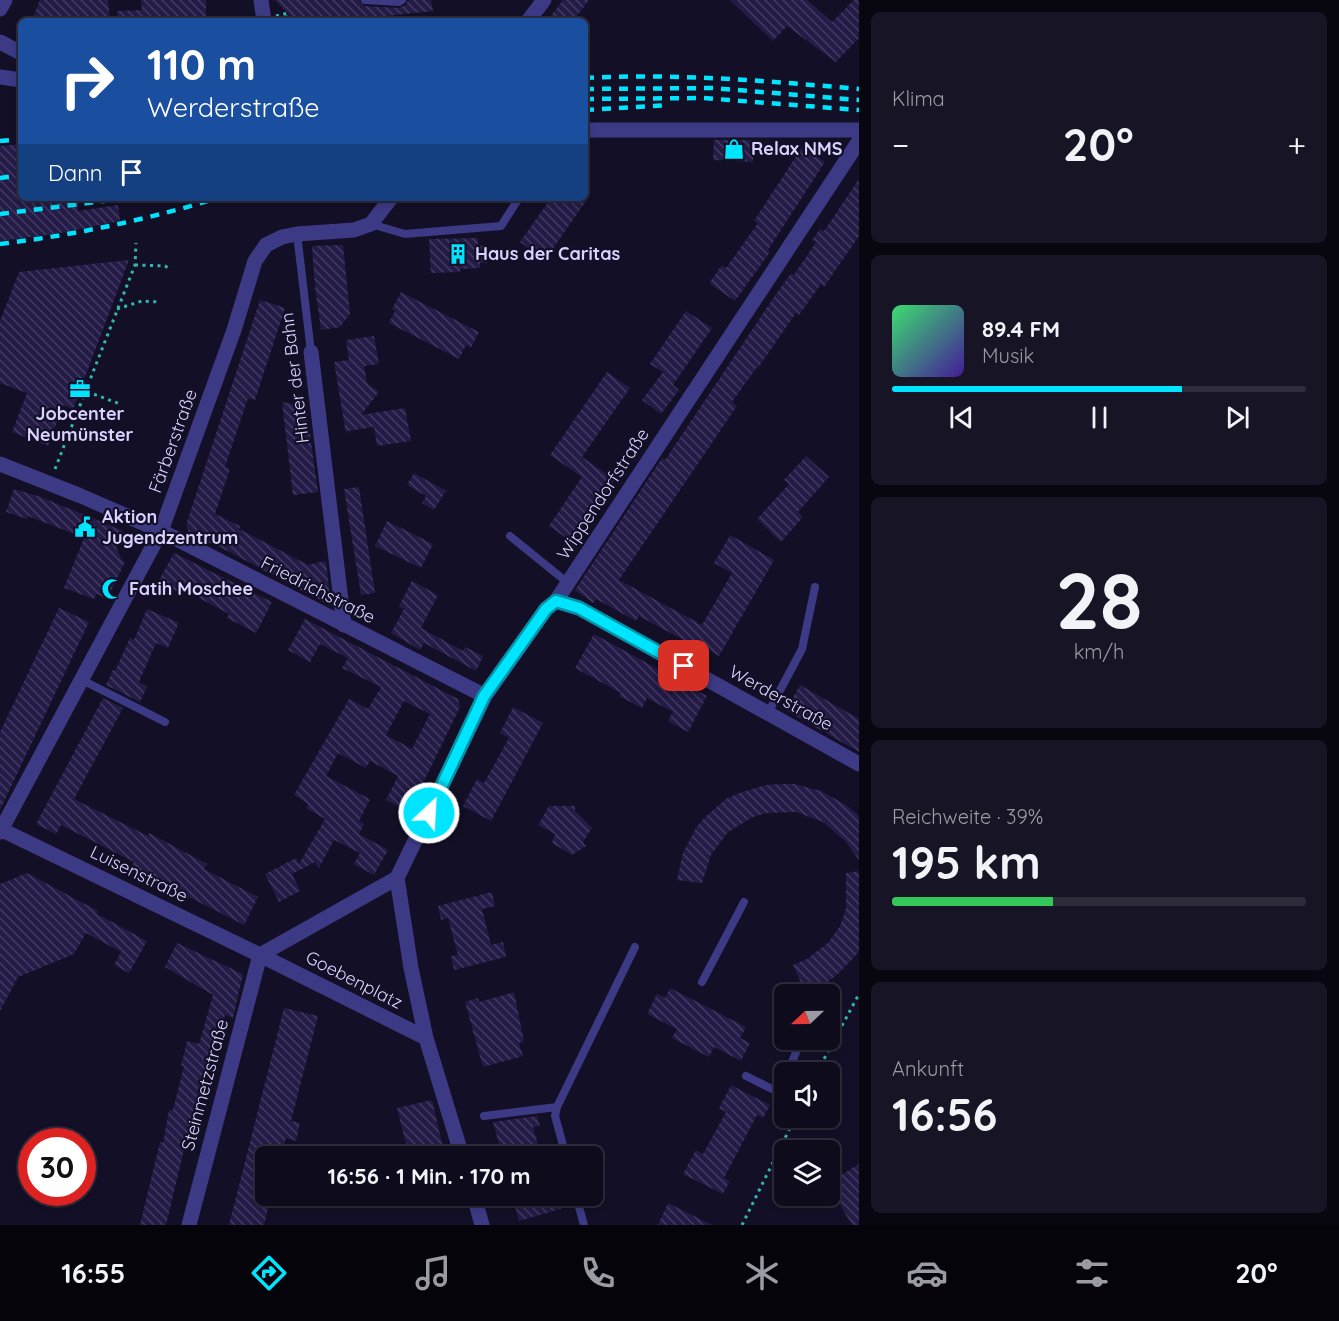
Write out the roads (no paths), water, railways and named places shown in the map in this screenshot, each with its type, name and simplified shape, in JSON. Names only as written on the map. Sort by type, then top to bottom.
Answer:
[{"type":"street","points":[[0,9],[5,0]]},
{"type":"street","points":[[261,0],[264,18]]},
{"type":"street","points":[[530,18],[544,0]]},
{"type":"street","points":[[0,42],[18,51]]},
{"type":"street","points":[[0,77],[18,80]]},
{"type":"street","points":[[588,130],[859,130]]},
{"type":"street","name":"Wippendorfstraße","points":[[397,878],[484,696],[546,609],[556,601],[859,141]]},
{"type":"street","points":[[297,234],[354,230],[371,224],[389,201]]},
{"type":"street","name":"Färberstraße","points":[[0,830],[161,531],[234,330],[255,261],[267,245],[282,237],[297,234]]},
{"type":"street","name":"Hinter der Bahn","points":[[311,352],[344,625]]},
{"type":"street","name":"Friedrichstraße","points":[[0,464],[161,531],[484,696]]},
{"type":"street","name":"Werderstraße","points":[[556,601],[579,608],[859,764]]},
{"type":"street","name":"Luisenstraße","points":[[0,830],[260,955]]},
{"type":"street","name":"Goebenplatz","points":[[260,955],[397,878],[411,968],[426,1038]]},
{"type":"street","name":"Goebenplatz","points":[[260,955],[426,1038]]},
{"type":"street","name":"Steinmetzstraße","points":[[189,1225],[260,955]]},
{"type":"street","points":[[426,1038],[459,1146]]},
{"type":"street","points":[[477,1206],[482,1225]]},
{"type":"lane","points":[[365,0],[402,0]]},
{"type":"lane","points":[[371,224],[405,234],[501,226],[517,201]]},
{"type":"lane","name":"Hinter der Bahn","points":[[297,234],[311,352]]},
{"type":"lane","points":[[510,536],[568,583]]},
{"type":"lane","points":[[768,713],[801,649],[815,587]]},
{"type":"lane","points":[[82,680],[165,722]]},
{"type":"lane","points":[[702,982],[744,902]]},
{"type":"lane","points":[[563,1146],[555,1116],[557,1107],[635,946]]},
{"type":"lane","points":[[747,1076],[774,1090]]},
{"type":"lane","points":[[484,1116],[557,1107]]},
{"type":"lane","points":[[579,1206],[584,1225]]},
{"type":"railway","points":[[588,78],[688,77],[859,89]]},
{"type":"railway","points":[[588,89],[713,88],[859,100]]},
{"type":"railway","points":[[588,99],[703,98],[859,110]]},
{"type":"railway","points":[[588,110],[669,105]]},
{"type":"railway","points":[[0,141],[18,139]]},
{"type":"railway","points":[[0,178],[18,175]]},
{"type":"railway","points":[[0,214],[104,201]]},
{"type":"railway","points":[[0,244],[110,226],[207,201]]},
{"type":"place","name":"Relax NMS","points":[[734,149]]},
{"type":"place","name":"Haus der Caritas","points":[[458,254]]},
{"type":"place","name":"Jobcenter Neumünster","points":[[80,389]]},
{"type":"place","name":"Aktion Jugendzentrum","points":[[85,527]]},
{"type":"place","name":"Fatih Moschee","points":[[112,589]]}]
